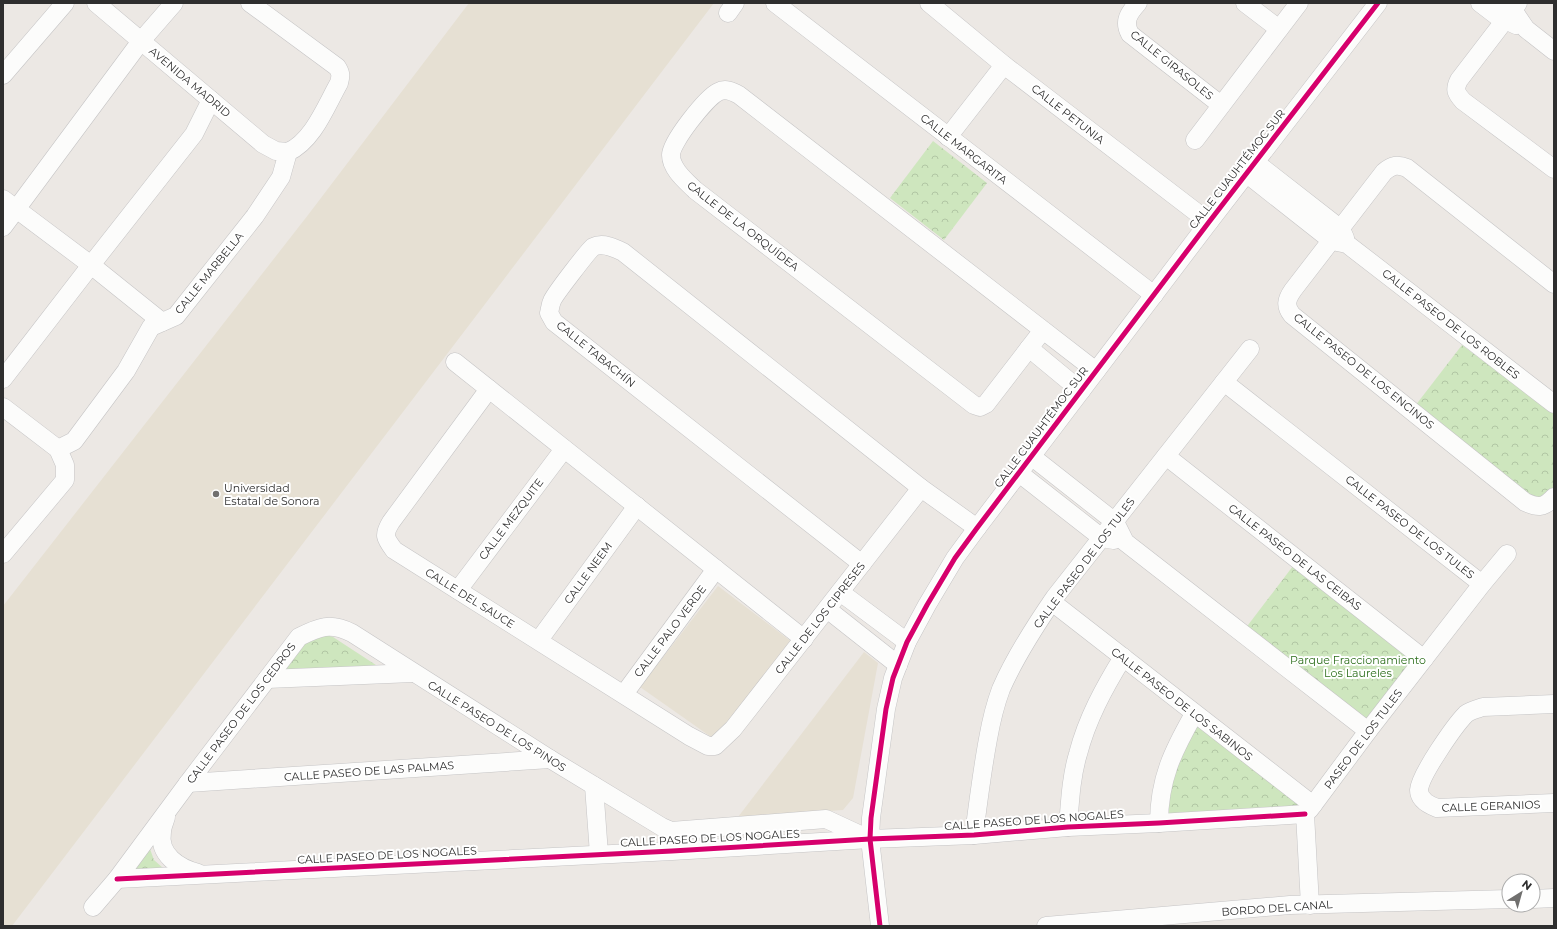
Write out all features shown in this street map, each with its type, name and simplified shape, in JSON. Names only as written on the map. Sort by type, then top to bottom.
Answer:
[{"type":"street","points":[[3,75],[65,3]]},
{"type":"street","name":"AVENIDA MADRID","points":[[96,3],[263,144],[276,151],[288,152]]},
{"type":"street","points":[[3,227],[10,204],[141,41],[174,3]]},
{"type":"street","points":[[250,3],[329,60],[340,72],[339,83],[308,137],[297,148],[288,152]]},
{"type":"street","name":"CALLE MARGARITA","points":[[775,3],[1154,295]]},
{"type":"street","name":"CALLE PETUNIA","points":[[928,3],[1004,65],[1209,222]]},
{"type":"street","name":"CALLE GIRASOLES","points":[[1138,3],[1128,18],[1126,27],[1130,34],[1221,105]]},
{"type":"street","points":[[1245,3],[1280,29]]},
{"type":"street","points":[[1195,140],[1299,3]]},
{"type":"street","name":"CALLE CUAUHTÉMOC SUR","points":[[880,926],[870,839],[871,818],[886,709],[893,678],[907,642],[955,558],[977,528],[1209,222],[1378,3]]},
{"type":"street","points":[[1480,3],[1510,9],[1526,29],[1554,51]]},
{"type":"street","points":[[1510,9],[1459,80],[1456,91],[1463,101],[1554,169]]},
{"type":"street","points":[[948,137],[1004,65]]},
{"type":"street","name":"CALLE DE LA ORQUÍDEA","points":[[1043,330],[986,404],[980,407],[974,405],[695,190],[674,168],[671,156],[673,146],[682,131],[712,96],[719,91],[726,90],[733,92],[1043,330],[1096,371]]},
{"type":"street","points":[[3,379],[194,134],[211,100]]},
{"type":"street","name":"CALLE MARBELLA","points":[[58,449],[74,441],[126,371],[151,327],[176,316],[255,216],[281,177],[288,152]]},
{"type":"street","name":"CALLE PASEO DE LOS ENCINOS","points":[[1554,284],[1411,171],[1402,166],[1393,166],[1384,172],[1340,238],[1288,297],[1286,303],[1287,308],[1292,315],[1525,502],[1538,507],[1545,505],[1554,498]]},
{"type":"street","name":"CALLE PASEO DE LOS ROBLES","points":[[1251,168],[1554,404]]},
{"type":"street","points":[[10,204],[91,265],[162,322]]},
{"type":"street","name":"CALLE TABACHÍN","points":[[862,564],[554,322],[549,314],[551,302],[558,290],[593,247],[603,245],[623,252],[921,488]]},
{"type":"street","points":[[1029,348],[1081,391]]},
{"type":"street","name":"CALLE PASEO DE LOS TULES","points":[[974,835],[984,760],[991,723],[1001,690],[1019,655],[1052,602],[1250,349]]},
{"type":"street","points":[[455,362],[804,639]]},
{"type":"street","name":"CALLE PASEO DE LOS TULES","points":[[1224,382],[1482,584]]},
{"type":"street","name":"CALLE DEL SAUCE","points":[[489,389],[386,530],[385,537],[394,550],[700,742],[708,746],[715,746]]},
{"type":"street","points":[[3,407],[58,449],[65,466],[65,480],[6,544]]},
{"type":"street","name":"CALLE MEZQUITE","points":[[458,590],[564,449]]},
{"type":"street","points":[[1031,456],[1115,522],[1125,542],[1368,731]]},
{"type":"street","name":"CALLE PASEO DE LAS CEIBAS","points":[[1166,456],[1424,659]]},
{"type":"street","points":[[1019,473],[1102,538],[1125,542]]},
{"type":"street","points":[[921,488],[977,528]]},
{"type":"street","name":"CALLE DE LOS CIPRESES","points":[[715,746],[733,729],[921,488]]},
{"type":"street","name":"CALLE NEEM","points":[[538,640],[637,506]]},
{"type":"street","name":"PASEO DE LOS TULES","points":[[1309,810],[1368,731],[1507,554]]},
{"type":"street","name":"CALLE PALO VERDE","points":[[624,694],[716,569]]},
{"type":"street","points":[[840,592],[907,642]]},
{"type":"street","name":"CALLE PASEO DE LOS SABINOS","points":[[1052,602],[1194,714],[1309,810]]},
{"type":"street","points":[[827,609],[898,665]]},
{"type":"street","name":"CALLE PASEO DE LOS PINOS","points":[[323,627],[333,626],[342,628],[352,633],[646,819],[671,831]]},
{"type":"street","name":"CALLE PASEO DE LOS CEDROS","points":[[93,907],[117,879],[299,637],[323,627]]},
{"type":"street","points":[[1068,827],[1073,774],[1083,736],[1099,698],[1123,657]]},
{"type":"street","points":[[267,679],[413,672]]},
{"type":"street","name":"CALLE GERANIOS","points":[[1554,704],[1483,707],[1467,713],[1446,739],[1422,778],[1419,790],[1422,799],[1428,805],[1437,808],[1554,803]]},
{"type":"street","points":[[1159,823],[1161,789],[1170,758],[1194,714]]},
{"type":"street","name":"CALLE PASEO DE LAS PALMAS","points":[[188,783],[550,759]]},
{"type":"street","points":[[594,786],[599,854]]},
{"type":"street","name":"CALLE PASEO DE LOS CEDROS","points":[[169,810],[162,832],[162,840],[165,849],[173,861],[181,867],[203,874]]},
{"type":"street","points":[[1309,810],[1310,905]]},
{"type":"street","name":"CALLE PASEO DE LOS NOGALES","points":[[117,879],[672,851],[870,839],[974,835],[1068,827],[1159,823],[1309,810]]},
{"type":"street","name":"CALLE PASEO DE LOS NOGALES","points":[[671,831],[826,819],[870,839]]},
{"type":"street","points":[[671,831],[672,851]]},
{"type":"street","points":[[1541,898],[1554,898]]},
{"type":"street","name":"BORDO DEL CANAL","points":[[1046,926],[1310,905],[1501,899]]},
{"type":"shaded area","name":"Universidad Estatal de Sonora","points":[[469,3],[714,3],[12,926],[3,926],[3,606],[308,215]]},
{"type":"shaded area","points":[[718,586],[792,642],[714,739],[640,687]]},
{"type":"shaded area","points":[[864,652],[878,663],[853,798],[843,810],[738,817]]},
{"type":"green space","points":[[933,141],[987,183],[944,240],[890,198]]},
{"type":"green space","points":[[1462,345],[1554,414],[1554,489],[1542,505],[1415,406]]},
{"type":"green space","name":"Parque Fraccionamiento Los Laureles","points":[[1293,566],[1421,664],[1371,726],[1245,629]]},
{"type":"green space","points":[[326,635],[333,637],[379,667],[283,670],[307,641]]},
{"type":"green space","points":[[1199,717],[1313,807],[1161,827],[1163,788]]},
{"type":"green space","points":[[150,849],[154,860],[163,868],[136,870],[132,864]]},
{"type":"cycle path","points":[[880,926],[870,839],[871,818],[886,709],[893,678],[907,642],[955,558],[977,528],[1209,222],[1378,3]]},
{"type":"cycle path","points":[[117,879],[672,851],[870,839],[974,835],[1068,827],[1305,814]]},
{"type":"place","name":"Universidad Estatal de Sonora","points":[[216,494]]}]
